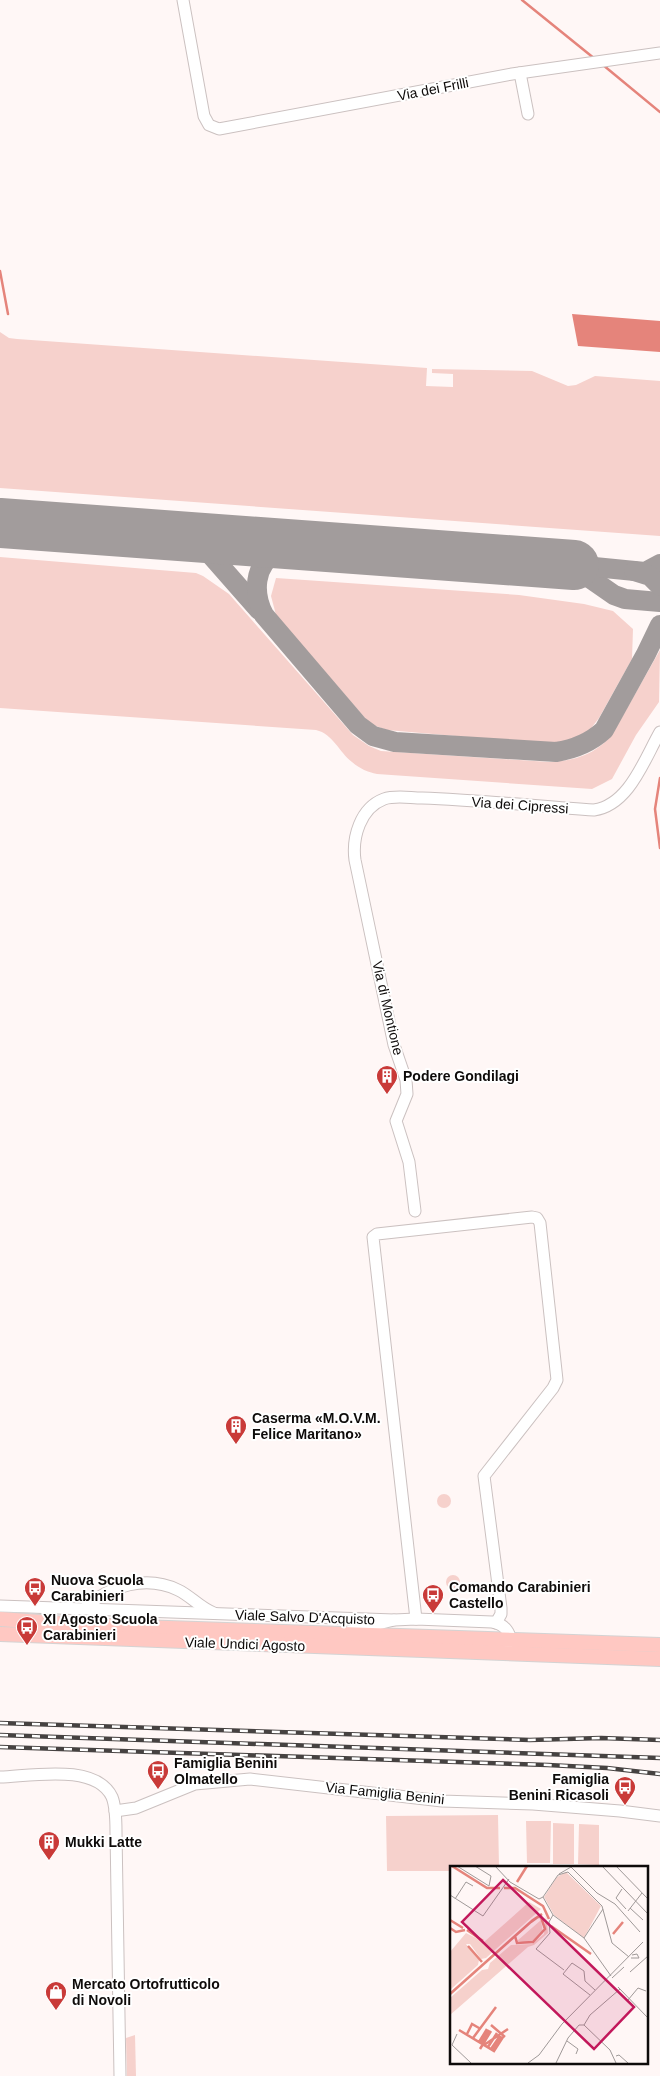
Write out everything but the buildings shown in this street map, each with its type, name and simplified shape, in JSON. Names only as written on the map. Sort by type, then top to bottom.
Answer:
[{"type":"main road","name":"Viale Undici Agosto","points":[[0,1619],[73,1630],[491,1653],[660,1659]]},
{"type":"main road","name":"Viale Undici Agosto","points":[[0,1634],[73,1630],[334,1632],[660,1645]]},
{"type":"street","name":"Via dei Frilli","points":[[183,0],[203,112],[209,125],[219,129],[520,73],[660,53]]},
{"type":"street","points":[[520,73],[528,114]]},
{"type":"street","name":"Via dei Cipressi","points":[[357,832],[367,812],[380,801],[389,798],[437,798],[594,810],[604,808],[615,802],[626,792],[660,732]]},
{"type":"street","name":"Via di Montione","points":[[357,832],[354,844],[356,865],[394,1045],[406,1080],[407,1094],[396,1121],[410,1162],[415,1211]]},
{"type":"street","points":[[416,1619],[372,1238],[377,1234],[537,1218],[540,1223],[557,1380],[554,1388],[484,1476],[501,1614],[496,1623],[506,1628],[510,1639],[504,1648],[491,1653]]},
{"type":"street","name":"Viale Salvo D'Acquisto","points":[[79,1608],[115,1589],[133,1584],[150,1583],[179,1590],[215,1614]]},
{"type":"street","name":"Viale Salvo D'Acquisto","points":[[0,1606],[394,1620]]},
{"type":"street","points":[[73,1630],[79,1608]]},
{"type":"street","name":"Viale Undici Agosto","points":[[334,1632],[354,1630],[394,1620],[416,1619],[496,1623]]},
{"type":"street","points":[[0,1777],[66,1774],[92,1779],[109,1793],[115,1811],[120,2076]]},
{"type":"street","name":"Via Famiglia Benini","points":[[115,1811],[136,1808],[195,1784],[250,1779],[442,1800],[533,1804],[660,1816]]},
{"type":"shaded area","points":[[572,314],[660,321],[660,352],[578,346]]},
{"type":"shaded area","points":[[0,332],[9,338],[17,339],[427,368],[426,386],[453,387],[453,374],[432,373],[432,369],[532,371],[568,386],[576,385],[595,376],[660,381],[660,536],[0,488]]},
{"type":"shaded area","points":[[0,557],[196,573],[203,576],[229,594],[353,735],[369,746],[381,751],[549,762],[568,760],[585,755],[600,746],[613,733],[660,650],[659,702],[636,735],[612,779],[592,789],[377,774],[364,770],[355,764],[347,758],[327,735],[316,730],[0,708]]},
{"type":"shaded area","points":[[276,578],[519,595],[584,604],[613,611],[633,629],[632,659],[599,718],[589,731],[579,737],[559,744],[387,730],[370,724],[276,615],[271,596]]},
{"type":"shaded area","points":[[444,1494],[449,1496],[451,1501],[449,1506],[444,1508],[439,1506],[437,1501],[439,1496]]},
{"type":"shaded area","points":[[453,1575],[458,1577],[460,1582],[458,1587],[453,1589],[448,1587],[446,1582],[448,1577]]},
{"type":"shaded area","points":[[498,1815],[499,1866],[450,1866],[450,1871],[387,1871],[386,1816]]},
{"type":"shaded area","points":[[526,1821],[551,1821],[550,1863],[527,1863]]},
{"type":"shaded area","points":[[553,1823],[574,1824],[574,1864],[553,1864]]},
{"type":"shaded area","points":[[579,1824],[599,1825],[599,1865],[578,1864]]},
{"type":"shaded area","points":[[135,2035],[136,2076],[127,2076],[126,2038]]},
{"type":"waterway","points":[[522,0],[595,59]]},
{"type":"waterway","points":[[603,65],[660,112]]},
{"type":"waterway","points":[[0,271],[8,314]]},
{"type":"waterway","points":[[660,778],[655,809],[660,848]]},
{"type":"taxiway","points":[[153,534],[187,541],[208,552],[259,610]]},
{"type":"taxiway","points":[[296,544],[277,552],[263,564],[257,580],[260,607],[264,615],[358,725],[373,736],[395,742],[556,752],[582,745],[604,730],[660,625]]},
{"type":"taxiway","points":[[540,562],[578,570],[614,595],[625,599],[660,602]]},
{"type":"taxiway","points":[[574,565],[645,572],[660,564]]},
{"type":"taxiway","points":[[634,571],[650,576],[660,586]]},
{"type":"runway","points":[[0,523],[574,565]]},
{"type":"railway","points":[[0,1723],[530,1740],[601,1738],[660,1740]]},
{"type":"railway","points":[[0,1735],[660,1758]]},
{"type":"railway","points":[[0,1747],[548,1765],[607,1768],[660,1774]]},
{"type":"place","name":"Podere Gondilagi","points":[[387,1095]]},
{"type":"place","name":"Caserma «M.O.V.M. Felice Maritano»","points":[[236,1445]]},
{"type":"place","name":"Nuova Scuola Carabinieri","points":[[35,1607]]},
{"type":"place","name":"Comando Carabinieri Castello","points":[[433,1614]]},
{"type":"place","name":"XI Agosto Scuola Carabinieri","points":[[27,1646]]},
{"type":"place","name":"Famiglia Benini Olmatello","points":[[158,1790]]},
{"type":"place","name":"Famiglia Benini Ricasoli","points":[[625,1806]]},
{"type":"place","name":"Mukki Latte","points":[[49,1861]]},
{"type":"place","name":"Mercato Ortofrutticolo di Novoli","points":[[56,2011]]}]
